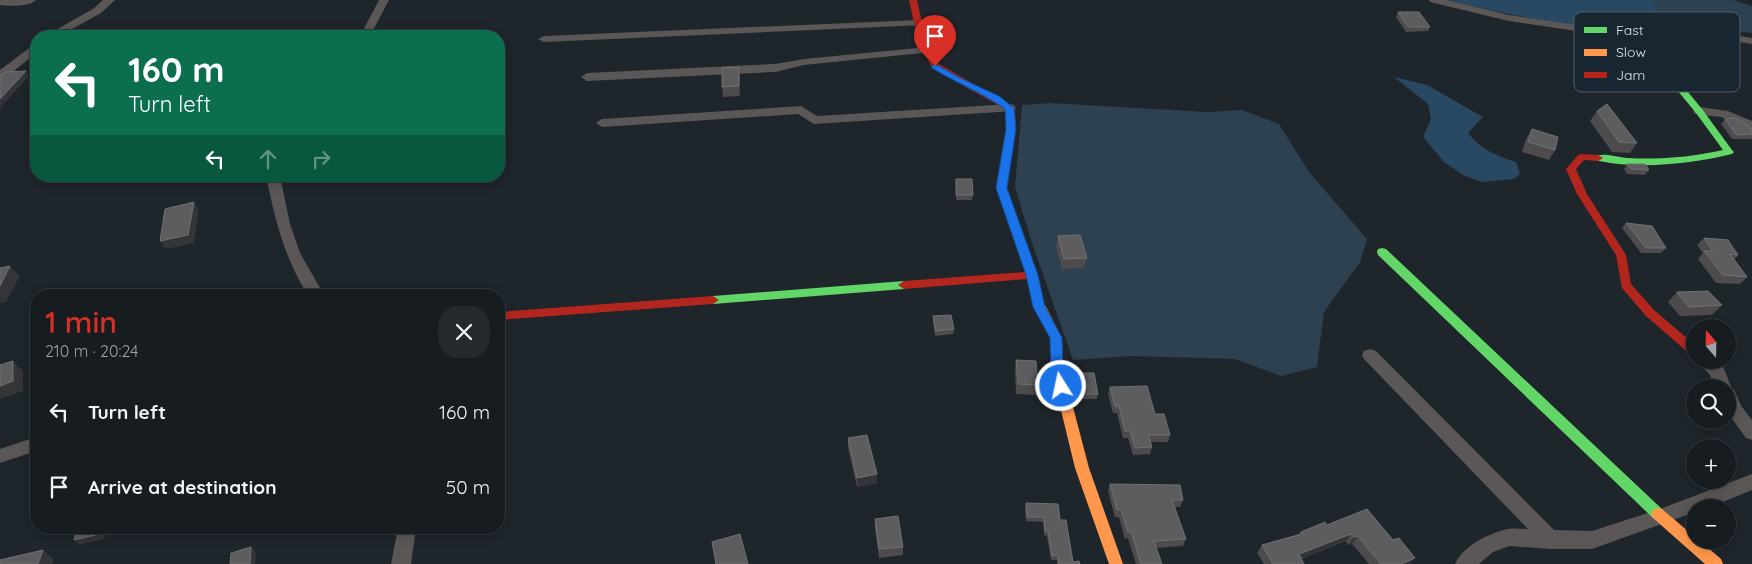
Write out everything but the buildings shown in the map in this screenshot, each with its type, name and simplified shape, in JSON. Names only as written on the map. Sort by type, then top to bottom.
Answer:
[{"type":"street","points":[[0,2],[9,3],[30,0]]},
{"type":"street","points":[[62,30],[97,11],[110,0]]},
{"type":"street","points":[[368,30],[384,0]]},
{"type":"street","points":[[913,0],[919,23],[935,66],[1010,108]]},
{"type":"street","points":[[1434,0],[1509,18],[1574,28]]},
{"type":"street","points":[[544,38],[919,23]]},
{"type":"street","points":[[587,77],[775,68],[804,62],[928,50]]},
{"type":"street","points":[[0,76],[30,53]]},
{"type":"street","points":[[1683,92],[1729,152],[1683,160],[1627,161],[1581,157],[1571,169],[1582,194],[1621,255],[1626,285],[1650,313],[1686,344]]},
{"type":"street","points":[[602,123],[801,110],[814,120],[1010,108]]},
{"type":"street","points":[[1010,108],[1011,129],[1001,188],[1032,275],[1039,307],[1056,338],[1057,369],[1082,468],[1116,564]]},
{"type":"street","points":[[1698,111],[1724,114],[1752,126]]},
{"type":"street","points":[[274,182],[283,228],[302,274],[312,289]]},
{"type":"street","points":[[1382,252],[1662,517],[1716,564]]},
{"type":"street","points":[[505,316],[1032,275]]},
{"type":"street","points":[[1370,355],[1551,540]]},
{"type":"street","points":[[1736,413],[1752,433]]},
{"type":"street","points":[[0,456],[30,446]]},
{"type":"street","points":[[1464,564],[1486,546],[1509,538],[1592,540],[1662,517],[1752,482]]},
{"type":"street","points":[[401,564],[406,534]]},
{"type":"shaded area","points":[[1448,0],[1652,0],[1657,4],[1654,12],[1574,12],[1574,25]]},
{"type":"shaded area","points":[[1652,0],[1733,0],[1752,6],[1752,33],[1740,32],[1740,12],[1654,12],[1657,4]]},
{"type":"shaded area","points":[[1394,77],[1427,85],[1483,117],[1468,133],[1489,151],[1516,162],[1520,174],[1514,179],[1482,182],[1463,175],[1444,162],[1423,137],[1431,119],[1428,104]]},
{"type":"shaded area","points":[[1050,103],[1207,112],[1242,110],[1279,124],[1309,172],[1367,239],[1360,262],[1324,312],[1317,367],[1281,376],[1235,359],[1130,356],[1073,360],[1031,240],[1015,187],[1022,105]]},
{"type":"traffic: fast","points":[[1598,158],[1627,161],[1683,161],[1729,152],[1683,92]]},
{"type":"traffic: fast","points":[[1382,252],[1658,514]]},
{"type":"traffic: fast","points":[[713,300],[904,285]]},
{"type":"traffic: slow","points":[[1038,302],[1056,338],[1057,369],[1082,468],[1116,564]]},
{"type":"traffic: slow","points":[[1658,514],[1716,564]]},
{"type":"traffic: jam","points":[[913,0],[921,36],[935,66],[1010,108],[1011,129],[1001,188],[1032,275],[1038,302]]},
{"type":"traffic: jam","points":[[1598,158],[1581,157],[1571,169],[1582,194],[1621,255],[1626,285],[1650,313],[1686,344]]},
{"type":"traffic: jam","points":[[904,285],[1032,275]]},
{"type":"traffic: jam","points":[[505,316],[713,300]]},
{"type":"route","points":[[935,66],[1010,108],[1011,129],[1001,188],[1032,275],[1039,307],[1056,338],[1057,369],[1061,386]]}]
